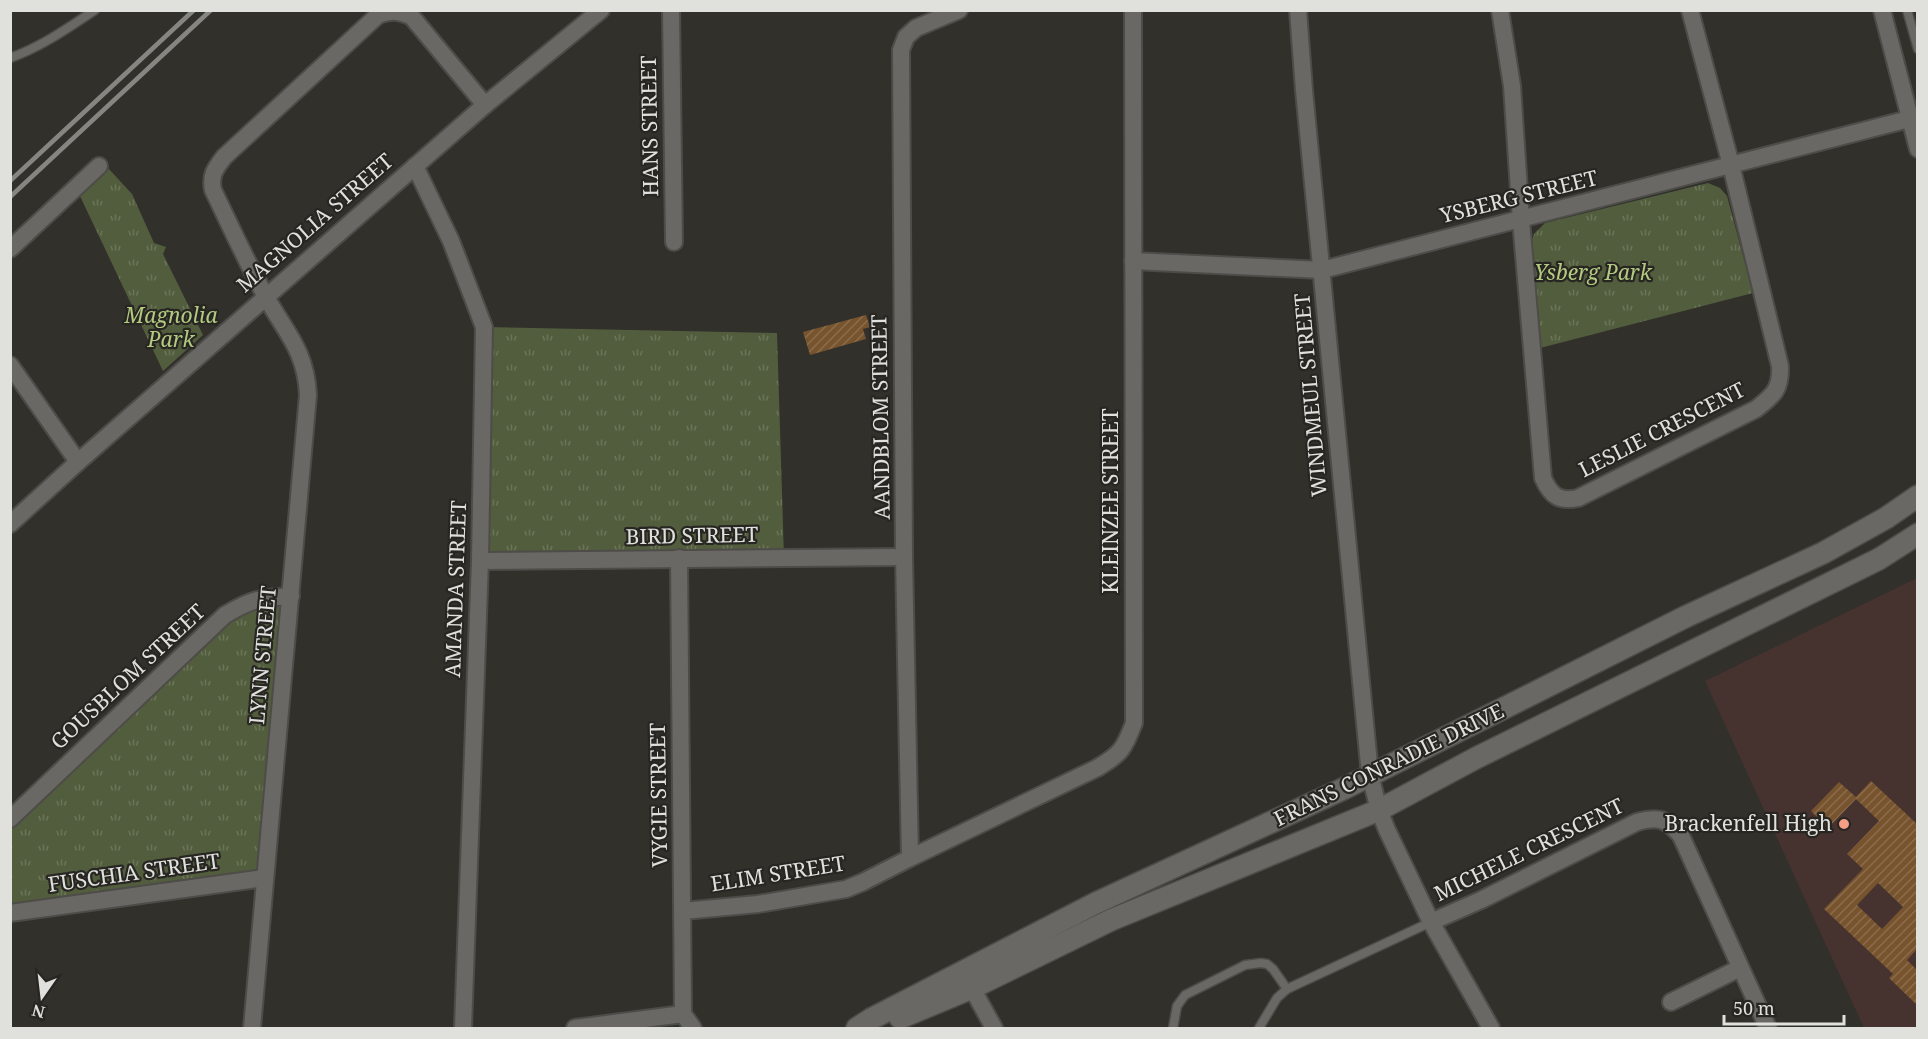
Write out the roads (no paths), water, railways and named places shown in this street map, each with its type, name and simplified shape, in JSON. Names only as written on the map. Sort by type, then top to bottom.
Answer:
[{"type":"street","name":"HANS STREET","points":[[672,10],[674,242]]},
{"type":"street","name":"AANDBLOM STREET","points":[[909,858],[900,50],[906,38],[916,28],[959,10]]},
{"type":"street","name":"KLEINZEE STREET","points":[[909,858],[1097,768],[1120,752],[1134,723],[1133,10]]},
{"type":"street","name":"WINDMEUL STREET","points":[[1298,10],[1370,775],[1379,810],[1431,922],[1491,1029]]},
{"type":"street","name":"LESLIE CRESCENT","points":[[1500,10],[1512,86],[1543,478],[1552,494],[1568,500],[1578,498],[1756,409],[1771,398],[1778,388],[1780,366],[1690,10]]},
{"type":"street","points":[[1882,10],[1917,149]]},
{"type":"street","name":"LYNN STREET","points":[[252,1029],[308,395],[303,361],[265,296],[213,190],[211,180],[215,169],[224,157],[378,15],[391,11],[412,17],[485,105]]},
{"type":"street","name":"MAGNOLIA STREET","points":[[10,524],[265,296],[485,105],[598,11]]},
{"type":"street","name":"YSBERG STREET","points":[[1133,261],[1322,270],[1910,119]]},
{"type":"street","points":[[10,249],[99,166]]},
{"type":"street","name":"AMANDA STREET","points":[[416,166],[452,241],[484,327],[480,561],[463,1029]]},
{"type":"street","points":[[10,365],[78,462]]},
{"type":"street","name":"FRANS CONRADIE DRIVE","points":[[877,1029],[967,980],[1096,903],[1370,775],[1685,617],[1823,553],[1886,519],[1917,496]]},
{"type":"street","name":"FRANS CONRADIE DRIVE","points":[[857,1029],[871,1019],[1379,810],[1476,758],[1879,559],[1917,534]]},
{"type":"street","name":"BIRD STREET","points":[[480,561],[904,557]]},
{"type":"street","name":"VYGIE STREET","points":[[679,558],[683,1014]]},
{"type":"street","name":"GOUSBLOM STREET","points":[[10,819],[225,615],[260,598],[291,596]]},
{"type":"street","name":"MICHELE CRESCENT","points":[[1431,922],[1481,900],[1637,822],[1652,818],[1662,819],[1672,825],[1681,836],[1768,1029]]},
{"type":"street","name":"ELIM STREET","points":[[683,911],[758,904],[846,889],[909,858]]},
{"type":"street","name":"FUSCHIA STREET","points":[[10,913],[264,878]]},
{"type":"street","points":[[1671,1002],[1740,968]]},
{"type":"street","points":[[967,980],[993,1029]]},
{"type":"street","points":[[575,1029],[683,1014],[693,1029]]},
{"type":"lane","points":[[10,58],[56,36],[95,10]]},
{"type":"lane","points":[[1907,10],[1917,49]]},
{"type":"lane","points":[[1259,1029],[1277,998],[1287,989],[1431,922]]},
{"type":"lane","points":[[1173,1029],[1177,1006],[1185,995],[1245,965],[1267,964],[1287,989]]},
{"type":"railway","points":[[10,181],[194,10]]},
{"type":"railway","points":[[10,197],[211,10]]},
{"type":"place","name":"Brackenfell High","points":[[1844,824]]},
{"type":"park label","name":"Ysberg Park","points":[[1593,273]]},
{"type":"park label","name":"Magnolia Park","points":[[171,328]]}]
